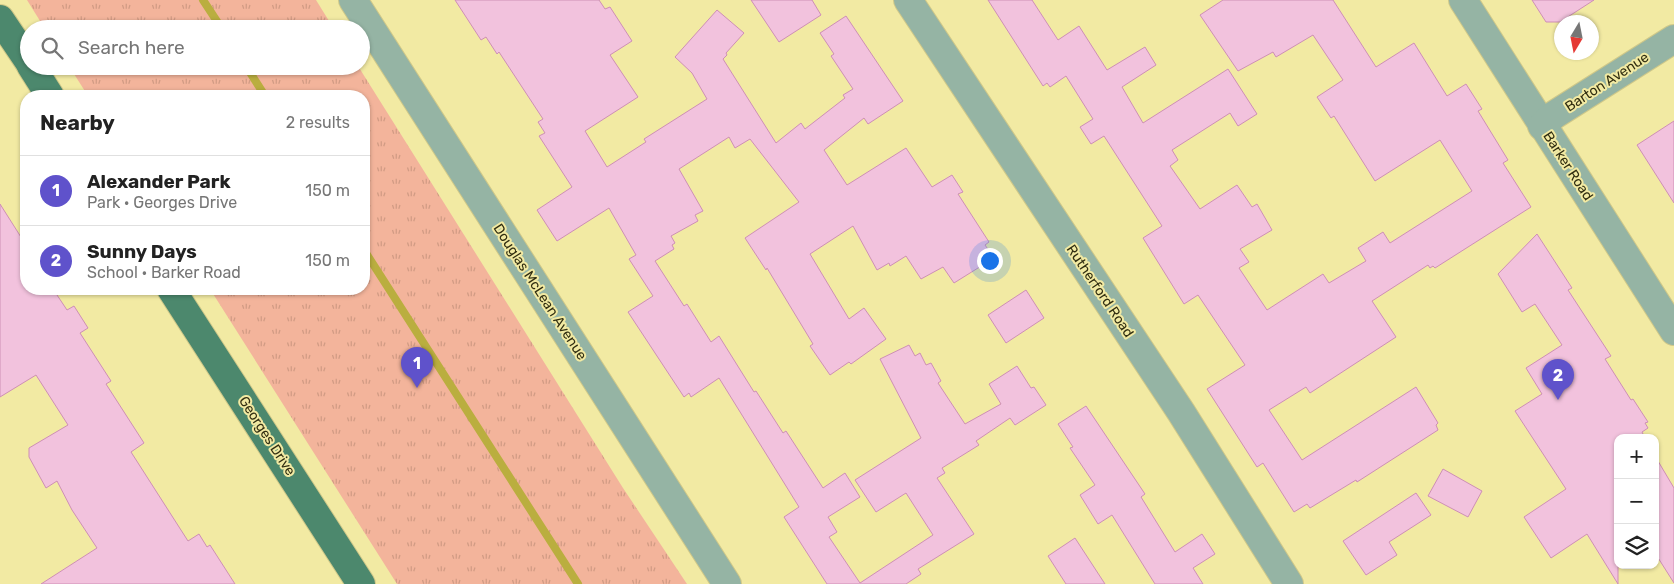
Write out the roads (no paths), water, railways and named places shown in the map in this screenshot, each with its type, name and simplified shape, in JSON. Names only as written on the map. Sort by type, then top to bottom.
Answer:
[{"type":"main road","points":[[0,19],[20,49]]},
{"type":"main road","points":[[37,75],[46,90]]},
{"type":"main road","name":"Georges Drive","points":[[175,295],[361,584]]},
{"type":"street","name":"Douglas McLean Avenue","points":[[353,0],[366,20]]},
{"type":"street","name":"Rutherford Road","points":[[908,0],[1181,412],[1289,584]]},
{"type":"street","name":"Barker Road","points":[[1463,0],[1674,331]]},
{"type":"street","name":"Douglas McLean Avenue","points":[[370,27],[727,584]]},
{"type":"street","name":"Barton Avenue","points":[[1542,126],[1554,115],[1674,39]]},
{"type":"waterway","points":[[203,0],[216,20]]},
{"type":"waterway","points":[[252,75],[261,90]]},
{"type":"waterway","points":[[370,259],[578,584]]},
{"type":"place","name":"Alexander Park","points":[[417,388]]},
{"type":"place","name":"Sunny Days","points":[[1558,400]]}]
